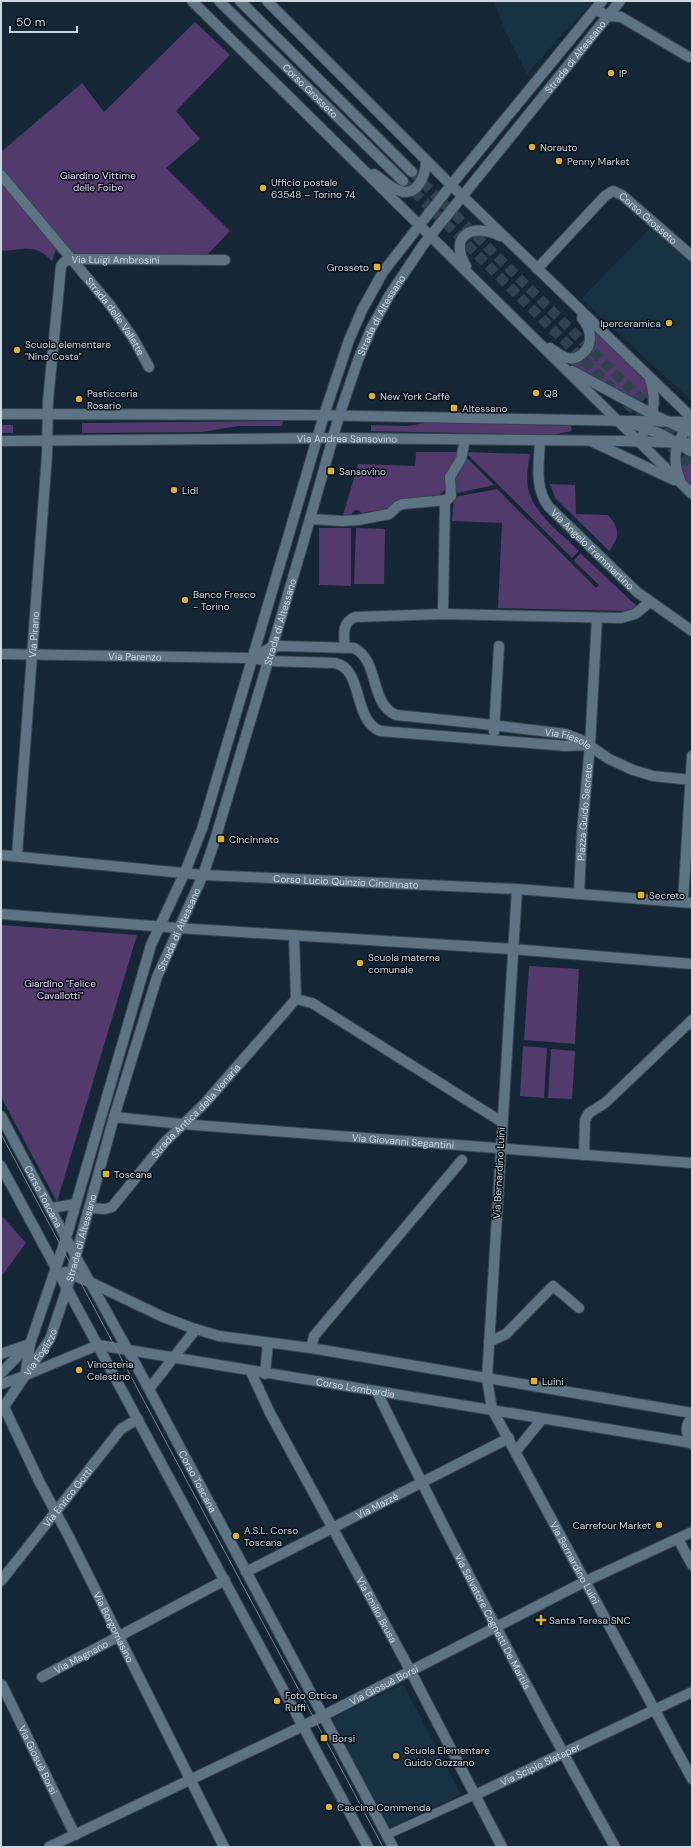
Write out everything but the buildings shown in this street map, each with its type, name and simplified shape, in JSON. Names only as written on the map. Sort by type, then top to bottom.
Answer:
[{"type":"street","name":"Corso Grosseto","points":[[192,1],[692,494]]},
{"type":"street","name":"Corso Grosseto","points":[[219,1],[402,181]]},
{"type":"street","name":"Corso Grosseto","points":[[240,1],[412,172]]},
{"type":"street","name":"Corso Grosseto","points":[[267,1],[358,90],[462,196],[692,418]]},
{"type":"street","name":"Strada di Altessano","points":[[67,1288],[114,1117],[157,977],[203,875],[220,823],[339,416],[360,353],[373,325],[393,289],[430,236],[571,64],[620,1]]},
{"type":"street","name":"Strada di Altessano","points":[[56,1269],[149,953],[185,872],[204,823],[324,415],[342,358],[362,310],[383,272],[451,185],[599,5],[607,16],[621,17],[689,58]]},
{"type":"street","name":"Corso Grosseto","points":[[356,164],[394,188],[404,192],[413,189],[420,183],[424,175],[426,160]]},
{"type":"street","name":"Strada delle Vallette","points":[[1,175],[119,317],[149,367]]},
{"type":"street","name":"Corso Grosseto","points":[[537,269],[605,196],[613,192],[622,195],[692,256]]},
{"type":"street","name":"Corso Grosseto","points":[[472,277],[462,259],[459,250],[459,244],[466,235],[475,230],[483,230],[508,241]]},
{"type":"street","name":"Via Luigi Ambrosini","points":[[48,414],[60,269],[64,262],[71,260],[225,260]]},
{"type":"street","name":"Corso Grosseto","points":[[537,340],[566,358],[575,358],[582,354],[589,344],[590,336],[586,323],[574,305]]},
{"type":"street","name":"Corso Grosseto","points":[[560,364],[677,442]]},
{"type":"street","points":[[639,441],[649,422],[655,398],[650,377]]},
{"type":"street","points":[[1,414],[324,415],[667,422],[690,428],[677,442],[676,465],[682,484]]},
{"type":"street","name":"Via Pirano","points":[[17,856],[48,441],[48,414]]},
{"type":"street","name":"Via Andrea Sansovino","points":[[1,441],[333,438],[639,441],[692,443]]},
{"type":"street","points":[[310,519],[353,520],[389,514],[398,506],[403,504],[445,500],[451,496],[450,477],[461,459],[465,440]]},
{"type":"street","name":"Via Angelo Frammartino","points":[[540,441],[539,482],[541,494],[546,504],[627,583],[650,602],[692,631]]},
{"type":"street","points":[[589,441],[682,484]]},
{"type":"street","points":[[677,442],[692,452]]},
{"type":"street","points":[[442,614],[445,500]]},
{"type":"street","points":[[345,648],[344,628],[348,622],[355,617],[442,614],[621,618],[632,616],[650,602]]},
{"type":"street","points":[[590,746],[596,618]]},
{"type":"street","points":[[493,740],[499,646]]},
{"type":"street","points":[[252,658],[272,647]]},
{"type":"street","name":"Via Fiesole","points":[[272,647],[345,648],[357,650],[365,657],[382,702],[388,710],[394,714],[566,734],[578,738],[590,746]]},
{"type":"street","name":"Via Parenzo","points":[[1,654],[252,658],[268,661]]},
{"type":"street","name":"Via Fiesole","points":[[268,661],[335,663],[342,666],[351,676],[366,721],[380,731],[566,746],[590,746]]},
{"type":"street","name":"Piazza Guido Secreto","points":[[579,894],[582,832],[590,746],[612,761],[633,770],[653,776],[691,780]]},
{"type":"street","points":[[687,903],[692,756]]},
{"type":"street","name":"Corso Lucio Quinzio Cincinnato","points":[[1,855],[185,872],[203,875],[517,889],[687,903]]},
{"type":"street","name":"Via Bernardino Luini","points":[[517,889],[512,949],[487,1379],[492,1409],[692,1779]]},
{"type":"street","points":[[1,914],[178,928],[512,949],[692,964]]},
{"type":"street","points":[[294,935],[296,999],[312,1003],[502,1122]]},
{"type":"street","name":"Strada Antica della Venaria","points":[[90,1208],[106,1209],[112,1207],[165,1142],[205,1103],[296,999]]},
{"type":"street","points":[[584,1155],[585,1120],[589,1113],[605,1104],[690,1027]]},
{"type":"street","name":"Corso Toscana","points":[[1,1116],[76,1257],[149,1388],[393,1847]]},
{"type":"street","name":"Via Giovanni Segantini","points":[[114,1117],[182,1124],[692,1163]]},
{"type":"street","points":[[311,1348],[314,1336],[462,1160]]},
{"type":"street","points":[[1,1166],[368,1847]]},
{"type":"street","points":[[50,1208],[76,1204]]},
{"type":"street","points":[[56,1269],[90,1282],[163,1317],[219,1336],[311,1348],[692,1414]]},
{"type":"street","name":"Via Foglizzo","points":[[1,1373],[30,1344],[56,1269]]},
{"type":"street","points":[[489,1342],[506,1334],[553,1286],[579,1308]]},
{"type":"street","name":"Via Foglizzo","points":[[3,1409],[50,1339],[67,1288]]},
{"type":"street","points":[[149,1388],[196,1329]]},
{"type":"street","points":[[265,1374],[268,1343]]},
{"type":"street","points":[[1,1354],[30,1344],[24,1376]]},
{"type":"street","points":[[1,1384],[98,1345]]},
{"type":"street","name":"Corso Lombardia","points":[[98,1345],[251,1372],[492,1409],[542,1419],[692,1443]]},
{"type":"street","name":"Via Emilio Brusa","points":[[251,1372],[270,1413],[410,1670],[502,1847]]},
{"type":"street","name":"Via Salvatore Cognetti De Martiis","points":[[377,1392],[421,1484],[563,1753],[615,1847]]},
{"type":"street","name":"Via Borgomasino","points":[[3,1409],[224,1847]]},
{"type":"street","points":[[692,1418],[687,1424],[686,1430],[692,1443]]},
{"type":"street","name":"Via Enrico Gotti","points":[[1,1581],[55,1510],[121,1428],[138,1419]]},
{"type":"street","points":[[516,1452],[542,1419]]},
{"type":"street","name":"Via Mazzè","points":[[246,1572],[509,1438]]},
{"type":"street","name":"Via Giosuè Borsi","points":[[49,1847],[302,1726],[586,1581],[692,1532]]},
{"type":"street","points":[[678,1538],[692,1566]]},
{"type":"street","points":[[119,1637],[225,1580]]},
{"type":"street","name":"Via Magnano","points":[[42,1677],[119,1637]]},
{"type":"street","name":"Via Giosuè Borsi","points":[[2,1685],[75,1835]]},
{"type":"street","name":"Via Scipio Slataper","points":[[387,1835],[692,1692]]},
{"type":"shaded area","points":[[494,1],[593,1],[527,74],[505,31]]},
{"type":"shaded area","points":[[650,228],[692,262],[692,401],[581,299]]},
{"type":"shaded area","name":"Scuola Elementare Guido Gozzano","points":[[403,1684],[461,1794],[390,1828],[331,1718]]},
{"type":"green space","name":"Giardino Vittime delle Foibe","points":[[195,22],[230,55],[176,111],[200,139],[166,168],[230,231],[207,255],[73,257],[1,169],[1,152],[82,83],[104,112]]},
{"type":"green space","points":[[1,179],[57,247],[52,261],[46,255],[29,249],[1,251]]},
{"type":"green space","points":[[595,331],[644,380],[649,390],[649,398],[632,398],[568,363],[593,347]]},
{"type":"green space","points":[[283,421],[282,426],[238,426],[202,432],[82,433],[82,423]]},
{"type":"green space","points":[[430,422],[571,426],[572,431],[551,435],[371,431],[371,425],[407,426]]},
{"type":"green space","points":[[1,425],[13,425],[13,433],[1,433]]},
{"type":"green space","points":[[416,452],[459,452],[446,489],[433,499],[411,498],[380,512],[371,511],[362,513],[355,510],[347,519],[342,519],[358,464],[415,466]]},
{"type":"green space","points":[[465,452],[530,454],[527,480],[531,497],[542,515],[579,551],[572,558]]},
{"type":"green space","points":[[465,456],[494,485],[453,494],[453,475]]},
{"type":"green space","points":[[683,460],[692,460],[692,488],[683,475]]},
{"type":"green space","points":[[550,484],[575,485],[576,514],[608,515],[615,524],[617,533],[617,537],[609,551],[555,498]]},
{"type":"green space","points":[[497,489],[596,588],[599,585],[574,561],[580,553],[639,608],[630,611],[622,611],[498,608],[502,523],[452,521],[454,497]]},
{"type":"green space","points":[[319,528],[351,528],[351,586],[319,585]]},
{"type":"green space","points":[[356,528],[385,529],[384,584],[354,584]]},
{"type":"green space","name":"Giardino \"Felice Cavallotti\"","points":[[1,925],[137,935],[57,1202],[1,1097]]},
{"type":"green space","points":[[529,966],[579,969],[575,1044],[524,1040]]},
{"type":"green space","points":[[523,1046],[547,1048],[544,1098],[520,1096]]},
{"type":"green space","points":[[551,1049],[575,1051],[572,1099],[548,1098]]},
{"type":"green space","points":[[1,1215],[26,1243],[1,1277]]},
{"type":"tunnel","points":[[412,172],[686,444]]},
{"type":"tunnel","points":[[403,181],[650,426]]},
{"type":"tunnel","points":[[671,447],[692,467]]},
{"type":"tram line","points":[[1,1134],[383,1847]]},
{"type":"place","name":"IP","points":[[611,73]]},
{"type":"place","name":"Norauto","points":[[532,147]]},
{"type":"place","name":"Penny Market","points":[[559,161]]},
{"type":"place","name":"Ufficio postale 63548 – Torino 74","points":[[263,188]]},
{"type":"place","name":"Grosseto","points":[[377,267]]},
{"type":"place","name":"Iperceramica","points":[[669,323]]},
{"type":"place","name":"Scuola elementare \"Nino Costa\"","points":[[17,350]]},
{"type":"place","name":"Q8","points":[[536,393]]},
{"type":"place","name":"New York Caffè","points":[[372,396]]},
{"type":"place","name":"Pasticceria Rosario","points":[[79,399]]},
{"type":"place","name":"Altessano","points":[[454,408]]},
{"type":"place","name":"Sansovino","points":[[331,471]]},
{"type":"place","name":"Lidl","points":[[174,490]]},
{"type":"place","name":"Banco Fresco - Torino","points":[[185,600]]},
{"type":"place","name":"Cincinnato","points":[[221,839]]},
{"type":"place","name":"Secreto","points":[[641,895]]},
{"type":"place","name":"Scuola materna comunale","points":[[360,963]]},
{"type":"place","name":"Toscana","points":[[106,1174]]},
{"type":"place","name":"Vinosteria Celestino","points":[[79,1370]]},
{"type":"place","name":"Luini","points":[[534,1381]]},
{"type":"place","name":"Carrefour Market","points":[[659,1525]]},
{"type":"place","name":"A.S.L. Corso Toscana","points":[[236,1536]]},
{"type":"place","name":"Santa Teresa SNC","points":[[541,1620]]},
{"type":"place","name":"Foto Ottica Ruffi","points":[[277,1701]]},
{"type":"place","name":"Borsi","points":[[324,1738]]},
{"type":"place","name":"Scuola Elementare Guido Gozzano","points":[[396,1756]]},
{"type":"place","name":"Cascina Commenda","points":[[329,1807]]}]
